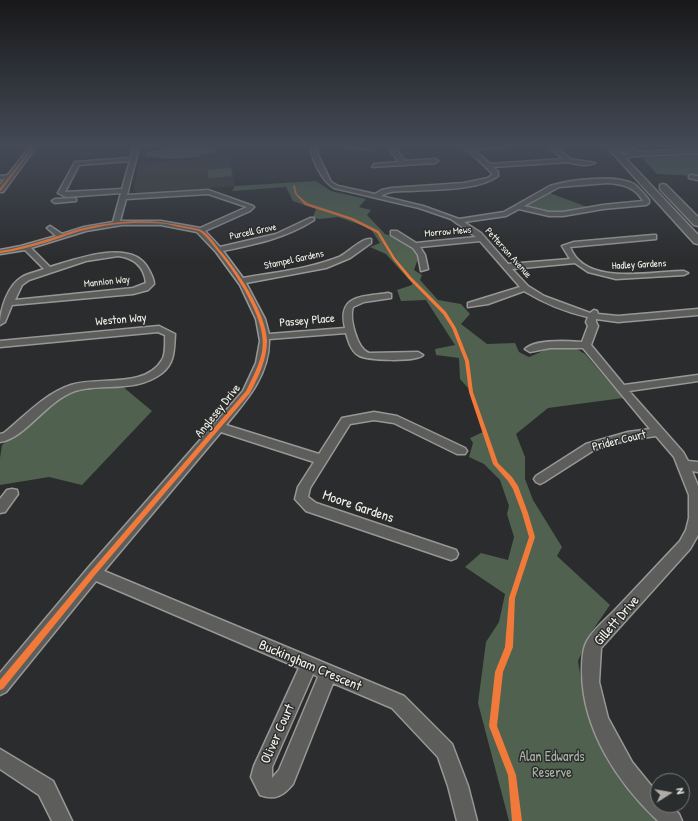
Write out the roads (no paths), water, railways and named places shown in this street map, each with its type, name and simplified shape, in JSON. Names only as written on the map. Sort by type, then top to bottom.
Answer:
[{"type":"highway","points":[[654,185],[698,241]]},
{"type":"highway","points":[[661,185],[698,223]]},
{"type":"street","points":[[0,252],[27,248],[85,229],[142,221],[174,224],[200,231],[248,210],[251,207],[208,192],[123,194],[96,193],[66,195],[61,193],[65,185]]},
{"type":"street","points":[[116,224],[125,185]]},
{"type":"street","name":"Petterson Avenue","points":[[330,185],[342,191],[420,207],[459,221],[482,239],[525,288],[541,298],[571,309],[596,317],[624,318],[698,312]]},
{"type":"street","name":"Petterson Avenue","points":[[333,185],[342,190],[359,194]]},
{"type":"street","points":[[375,197],[384,191],[455,185]]},
{"type":"street","points":[[459,185],[467,193]]},
{"type":"street","points":[[459,221],[496,217],[506,214],[552,187],[573,185]]},
{"type":"street","points":[[518,207],[549,214],[563,214],[603,207],[639,205],[646,203],[646,200],[630,185]]},
{"type":"street","points":[[55,201],[89,198],[94,196],[96,193]]},
{"type":"street","name":"Purcell Grove","points":[[217,250],[277,237],[300,228],[312,219]]},
{"type":"street","points":[[50,228],[61,236]]},
{"type":"street","name":"Anglesey Drive","points":[[0,686],[93,573],[219,427],[251,386],[258,373],[266,337],[262,318],[242,281],[200,231]]},
{"type":"street","name":"Morrow Mews","points":[[394,233],[417,245],[423,255],[424,269]]},
{"type":"street","name":"Hadley Gardens","points":[[653,237],[566,246],[567,252],[588,270],[608,277],[618,278],[684,273]]},
{"type":"street","name":"Morrow Mews","points":[[417,245],[482,239]]},
{"type":"street","name":"Stampel Gardens","points":[[242,281],[323,266],[347,256],[368,241]]},
{"type":"street","points":[[27,248],[49,270]]},
{"type":"street","name":"Mannion Way","points":[[0,322],[9,303],[18,284],[26,278],[106,254],[130,255],[140,261],[150,284],[145,288],[133,291],[9,303]]},
{"type":"street","points":[[506,268],[576,261]]},
{"type":"street","points":[[471,305],[485,302],[525,288]]},
{"type":"street","name":"Passey Place","points":[[388,296],[357,302],[349,306],[346,312],[355,348],[362,354],[374,356],[418,355]]},
{"type":"street","points":[[530,349],[541,345],[586,345],[596,317]]},
{"type":"street","name":"Weston Way","points":[[0,344],[159,330],[170,334],[168,359],[158,371],[135,382],[74,388],[52,398],[7,437],[0,438]]},
{"type":"street","name":"Passey Place","points":[[266,337],[350,330]]},
{"type":"street","name":"Gillett Drive","points":[[586,345],[621,389],[679,455],[691,466],[695,495],[696,532],[593,646],[590,660],[589,681],[593,704],[611,745],[636,784],[672,821]]},
{"type":"street","points":[[621,389],[698,378]]},
{"type":"street","name":"Moore Gardens","points":[[451,554],[311,507],[301,499],[304,486],[320,459],[346,421],[374,416],[397,420],[461,451]]},
{"type":"street","points":[[219,427],[320,459]]},
{"type":"street","name":"Prider Court","points":[[540,480],[590,447],[628,436],[659,432]]},
{"type":"street","points":[[0,508],[12,494]]},
{"type":"street","name":"Buckingham Crescent","points":[[93,573],[309,666],[398,702],[445,751],[458,786],[467,821]]},
{"type":"street","name":"Oliver Court","points":[[309,666],[263,766],[261,777],[267,788],[278,787],[286,777],[328,674]]},
{"type":"street","points":[[0,758],[46,788],[62,821]]},
{"type":"park label","name":"Alan Edwards Reserve","points":[[552,766]]}]
